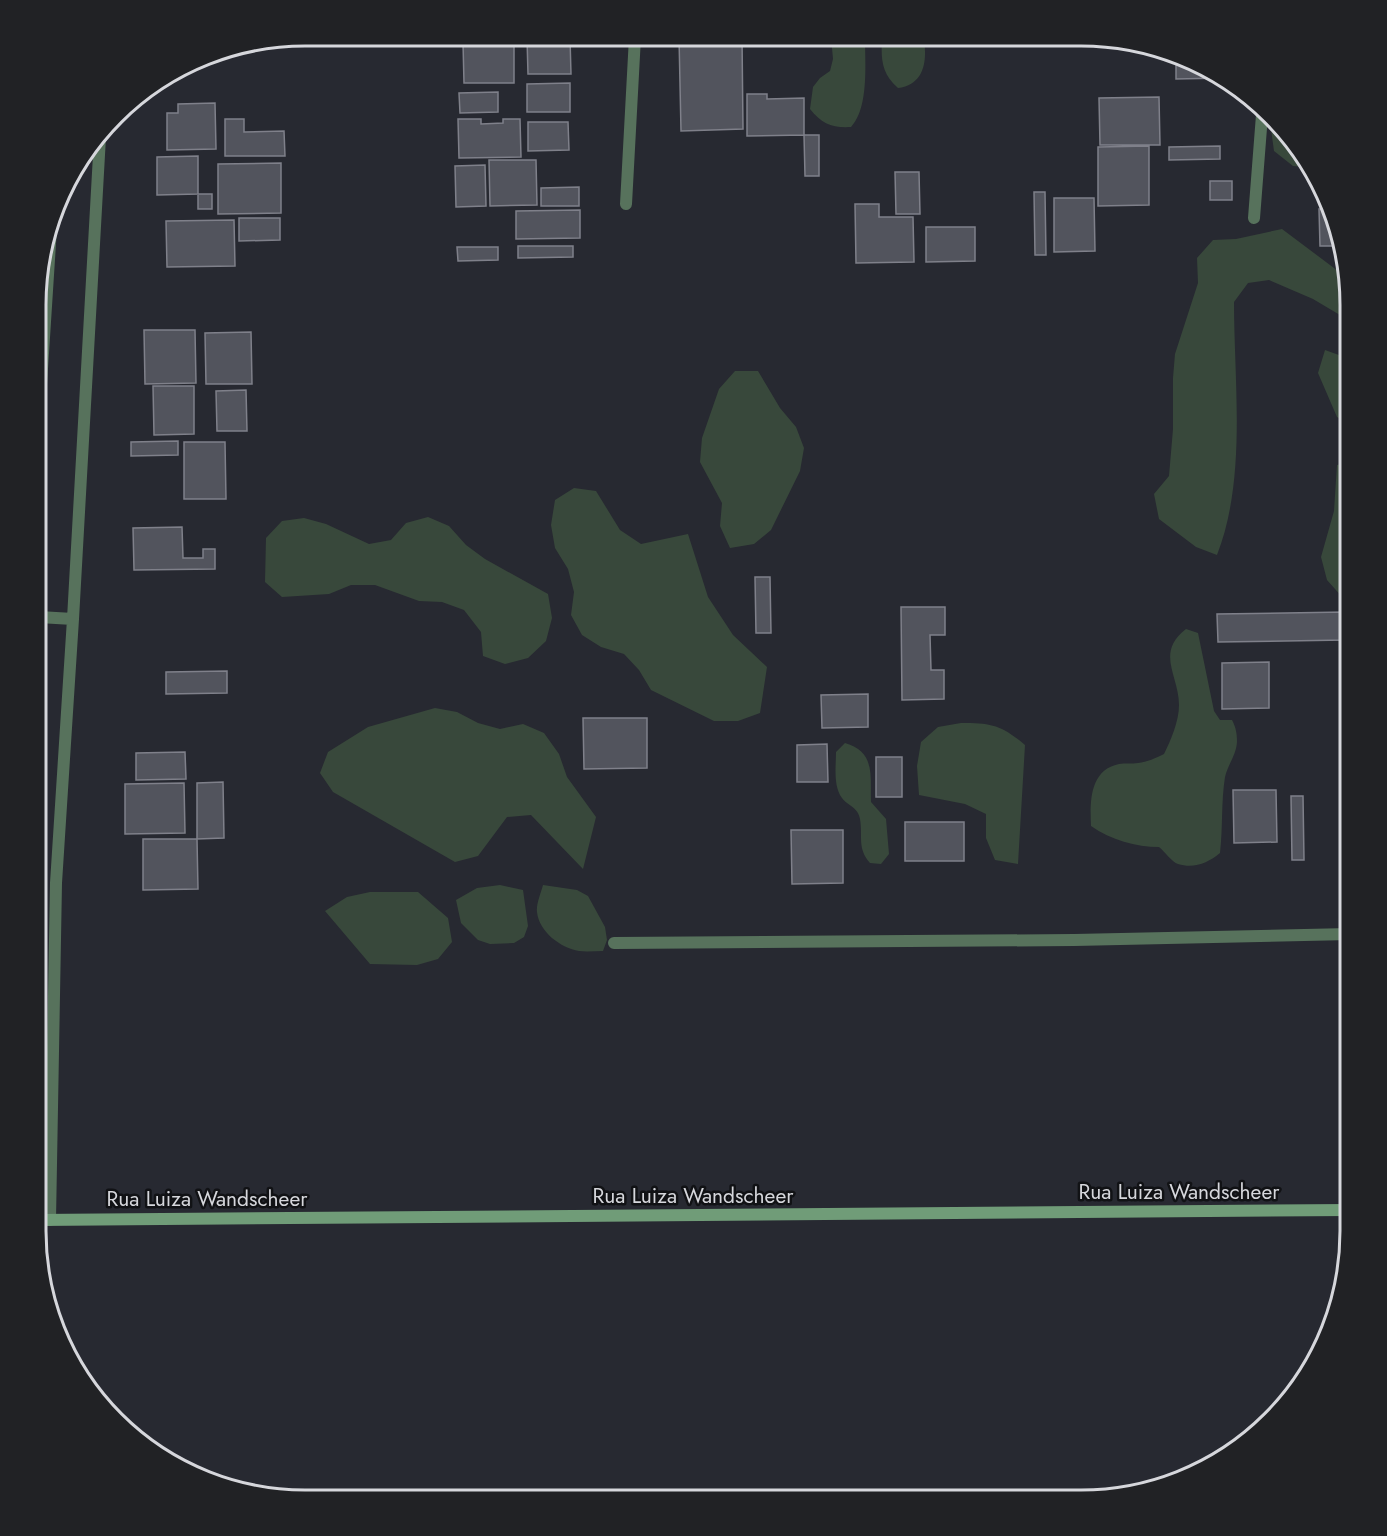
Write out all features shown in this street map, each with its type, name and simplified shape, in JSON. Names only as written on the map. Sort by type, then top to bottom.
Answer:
[{"type":"main road","name":"Rua Luiza Wandscheer","points":[[46,1220],[1340,1210]]},
{"type":"street","points":[[626,204],[635,46]]},
{"type":"street","points":[[1254,218],[1262,119]]},
{"type":"street","points":[[50,1220],[56,883],[99,149]]},
{"type":"street","points":[[46,617],[73,619]]},
{"type":"street","points":[[614,943],[1074,940],[1340,934]]},
{"type":"green space","points":[[832,46],[865,46],[861,109],[851,127],[828,124],[810,109],[813,87],[830,71],[833,59]]},
{"type":"green space","points":[[882,46],[924,46],[922,70],[914,82],[907,86],[898,88],[892,82],[885,71]]},
{"type":"green space","points":[[1271,129],[1300,167],[1293,166],[1274,151]]},
{"type":"green space","points":[[1282,229],[1338,271],[1340,315],[1313,299],[1269,280],[1248,283],[1234,302],[1237,397],[1236,462],[1226,525],[1217,555],[1196,547],[1159,519],[1154,494],[1169,476],[1175,354],[1198,283],[1197,258],[1213,240],[1236,239]]},
{"type":"green space","points":[[1325,350],[1340,355],[1340,419],[1337,417],[1318,373]]},
{"type":"green space","points":[[735,371],[758,371],[780,408],[796,427],[804,448],[800,471],[771,530],[754,544],[730,548],[720,526],[722,503],[700,462],[702,438],[719,389]]},
{"type":"green space","points":[[1340,464],[1340,595],[1327,580],[1321,557],[1334,511],[1337,465]]},
{"type":"green space","points":[[574,488],[596,491],[620,530],[641,544],[688,534],[708,597],[733,635],[767,667],[760,713],[738,721],[714,721],[651,690],[639,670],[624,654],[601,647],[582,635],[571,615],[574,592],[568,569],[555,548],[551,525],[555,500]]},
{"type":"green space","points":[[428,517],[449,526],[466,545],[485,559],[548,594],[552,618],[546,641],[528,658],[505,664],[483,656],[481,632],[464,610],[442,602],[419,601],[375,585],[351,585],[329,594],[282,597],[265,582],[266,538],[282,521],[304,518],[326,524],[369,544],[391,540],[406,523]]},
{"type":"green space","points":[[1186,629],[1198,633],[1214,711],[1220,720],[1232,720],[1237,742],[1225,777],[1220,853],[1211,860],[1190,866],[1176,863],[1159,847],[1141,846],[1115,839],[1091,826],[1093,789],[1102,773],[1109,767],[1151,760],[1164,754],[1179,711],[1170,656],[1177,638]]},
{"type":"green space","points":[[435,708],[457,712],[478,723],[500,729],[523,724],[544,733],[559,754],[567,777],[596,817],[583,869],[531,815],[507,817],[478,856],[455,862],[333,792],[320,773],[328,752],[368,727]]},
{"type":"green space","points":[[961,723],[996,726],[1025,745],[1018,864],[995,860],[986,838],[986,814],[965,804],[919,795],[917,766],[921,742],[938,727]]},
{"type":"green space","points":[[845,743],[862,752],[867,759],[871,774],[871,802],[886,819],[889,854],[881,864],[870,863],[866,858],[862,847],[859,815],[844,801],[837,788],[836,752]]},
{"type":"green space","points":[[500,885],[523,890],[528,926],[524,937],[514,943],[490,944],[478,940],[461,923],[456,900],[477,888]]},
{"type":"green space","points":[[543,885],[577,890],[588,896],[605,927],[607,940],[603,951],[572,949],[558,943],[546,932],[537,912]]},
{"type":"green space","points":[[370,892],[418,892],[448,918],[452,942],[438,959],[417,965],[370,964],[325,911],[347,897]]},
{"type":"building","points":[[463,46],[514,46],[514,83],[464,83]]},
{"type":"building","points":[[527,46],[570,46],[571,74],[528,74]]},
{"type":"building","points":[[679,46],[742,46],[743,129],[681,131]]},
{"type":"building","points":[[1176,64],[1206,78],[1176,79]]},
{"type":"building","points":[[570,83],[570,112],[527,112],[527,84]]},
{"type":"building","points":[[498,92],[498,112],[460,113],[459,93]]},
{"type":"building","points":[[747,94],[767,94],[767,99],[804,98],[804,135],[747,136]]},
{"type":"building","points":[[1159,97],[1160,145],[1100,145],[1099,98]]},
{"type":"building","points":[[215,103],[216,149],[167,150],[167,113],[178,113],[178,104]]},
{"type":"building","points":[[225,119],[244,119],[244,132],[284,131],[285,156],[225,156]]},
{"type":"building","points":[[458,119],[481,119],[481,124],[503,123],[503,119],[520,119],[521,157],[459,158]]},
{"type":"building","points":[[528,122],[568,122],[569,150],[528,151]]},
{"type":"building","points":[[804,135],[819,135],[819,176],[805,176]]},
{"type":"building","points":[[1149,146],[1149,205],[1098,206],[1098,147]]},
{"type":"building","points":[[1220,146],[1220,159],[1169,160],[1169,147]]},
{"type":"building","points":[[198,156],[198,194],[157,195],[157,157]]},
{"type":"building","points":[[489,160],[536,160],[537,205],[490,206]]},
{"type":"building","points":[[281,163],[281,213],[218,214],[218,164]]},
{"type":"building","points":[[485,165],[486,206],[456,207],[455,166]]},
{"type":"building","points":[[895,172],[919,172],[920,214],[896,214]]},
{"type":"building","points":[[1210,181],[1232,181],[1232,200],[1210,200]]},
{"type":"building","points":[[579,187],[579,206],[541,206],[541,188]]},
{"type":"building","points":[[1034,192],[1045,192],[1046,255],[1035,255]]},
{"type":"building","points":[[198,194],[212,194],[212,209],[198,209]]},
{"type":"building","points":[[1054,198],[1094,198],[1095,251],[1054,252]]},
{"type":"building","points":[[855,204],[879,204],[879,217],[913,217],[914,262],[856,263]]},
{"type":"building","points":[[1319,209],[1322,209],[1334,246],[1320,246]]},
{"type":"building","points":[[580,210],[580,238],[516,239],[516,211]]},
{"type":"building","points":[[239,218],[280,218],[280,240],[239,241]]},
{"type":"building","points":[[234,220],[235,266],[167,267],[166,221]]},
{"type":"building","points":[[926,227],[975,227],[975,261],[926,262]]},
{"type":"building","points":[[518,246],[573,246],[573,257],[518,258]]},
{"type":"building","points":[[457,247],[498,247],[498,260],[458,261]]},
{"type":"building","points":[[144,330],[195,330],[196,383],[145,384]]},
{"type":"building","points":[[251,332],[252,384],[206,384],[205,333]]},
{"type":"building","points":[[153,386],[194,386],[194,434],[154,435]]},
{"type":"building","points":[[246,390],[247,431],[217,431],[216,391]]},
{"type":"building","points":[[178,441],[178,455],[131,456],[131,442]]},
{"type":"building","points":[[184,442],[225,442],[226,499],[184,499]]},
{"type":"building","points":[[182,527],[183,558],[203,558],[203,549],[215,549],[215,569],[134,570],[133,528]]},
{"type":"building","points":[[755,577],[770,577],[771,633],[756,633]]},
{"type":"building","points":[[901,607],[945,607],[945,635],[930,635],[931,670],[944,670],[944,699],[902,700]]},
{"type":"building","points":[[1340,612],[1340,640],[1218,642],[1217,614]]},
{"type":"building","points":[[1269,662],[1269,708],[1222,709],[1222,663]]},
{"type":"building","points":[[227,671],[227,693],[166,694],[166,672]]},
{"type":"building","points":[[868,694],[868,727],[822,728],[821,695]]},
{"type":"building","points":[[583,718],[647,718],[647,768],[584,769]]},
{"type":"building","points":[[827,744],[828,782],[797,782],[797,745]]},
{"type":"building","points":[[185,752],[186,779],[136,780],[136,753]]},
{"type":"building","points":[[876,757],[902,757],[902,797],[876,797]]},
{"type":"building","points":[[223,782],[224,838],[197,839],[197,783]]},
{"type":"building","points":[[184,783],[185,833],[125,834],[125,784]]},
{"type":"building","points":[[1233,790],[1276,790],[1277,842],[1234,843]]},
{"type":"building","points":[[1291,796],[1303,796],[1304,860],[1292,860]]},
{"type":"building","points":[[905,822],[964,822],[964,861],[905,861]]},
{"type":"building","points":[[791,830],[843,830],[843,883],[792,884]]},
{"type":"building","points":[[143,839],[197,839],[198,889],[143,890]]}]
